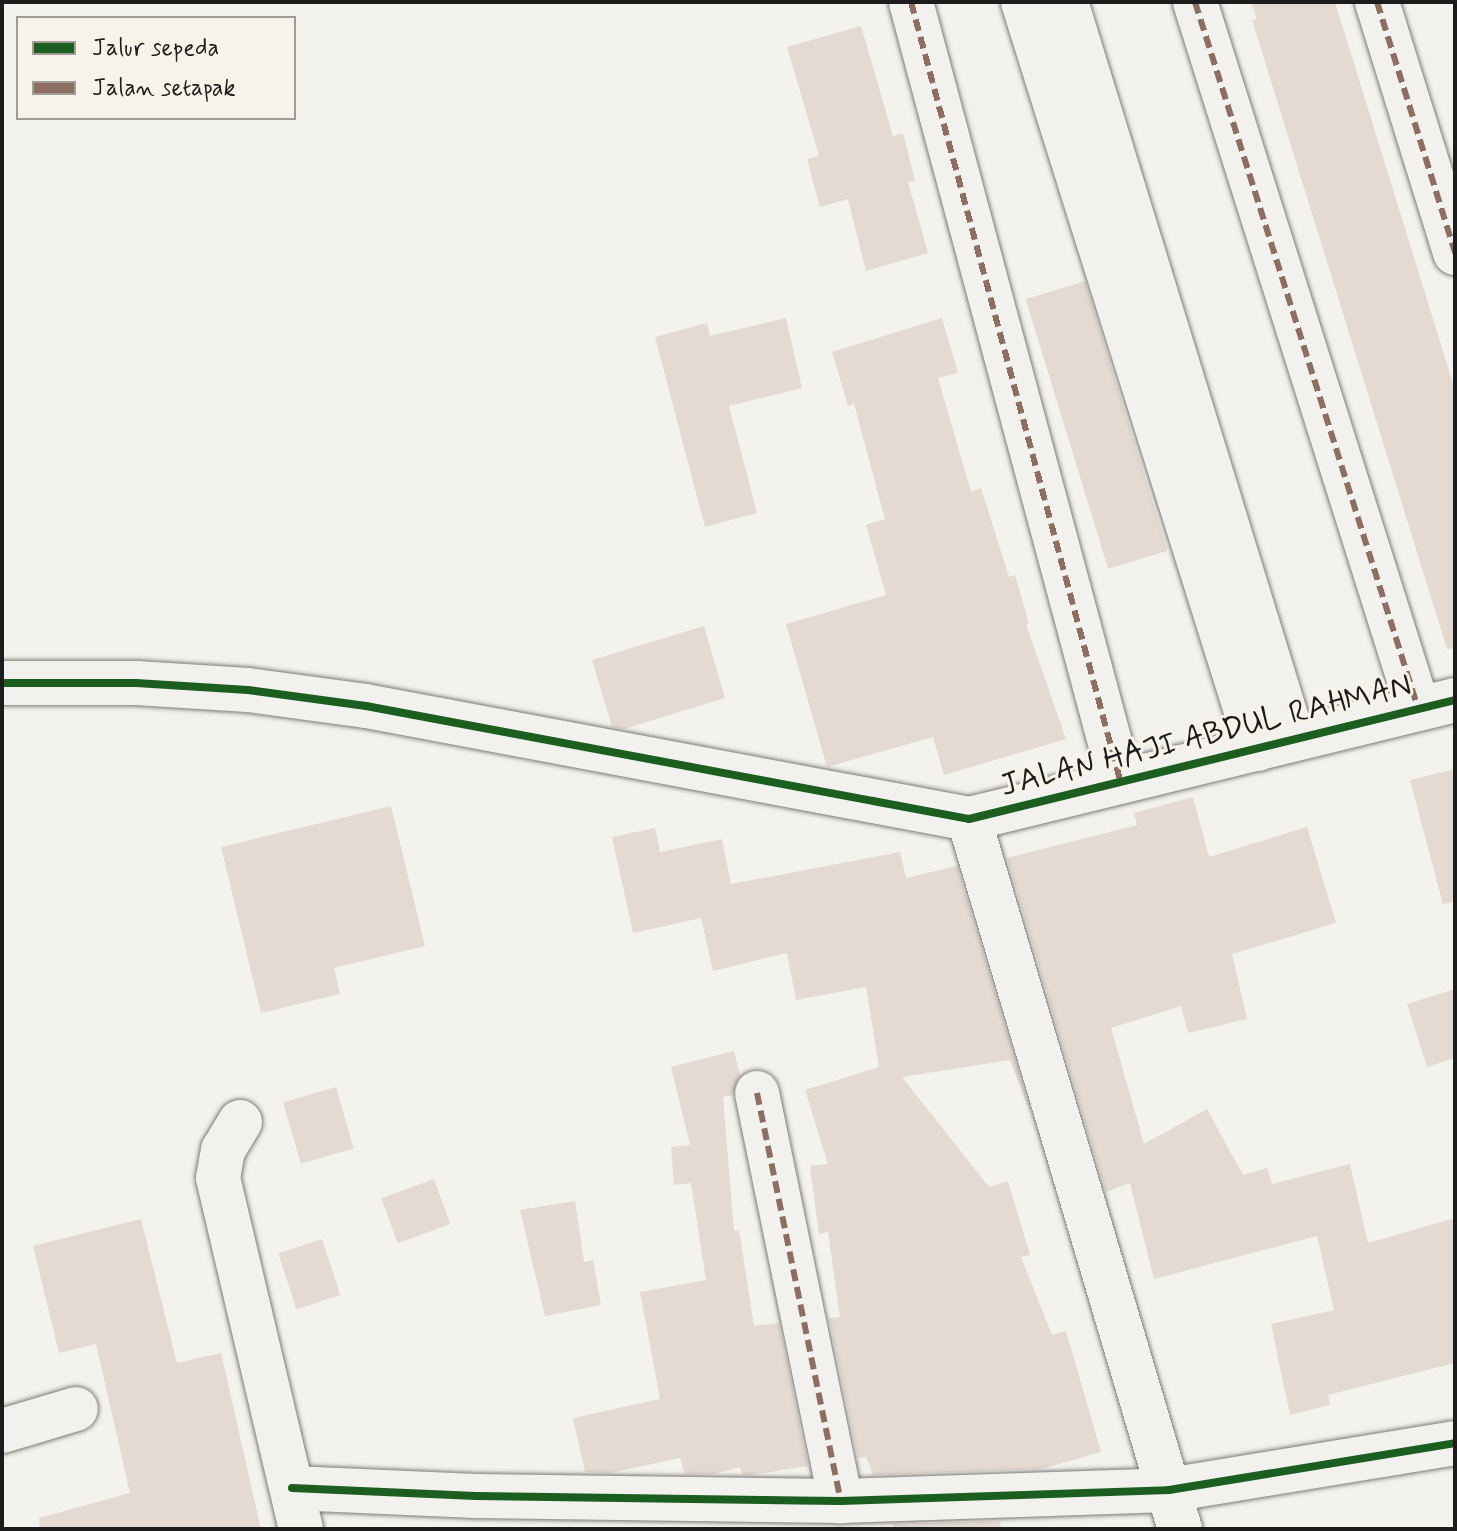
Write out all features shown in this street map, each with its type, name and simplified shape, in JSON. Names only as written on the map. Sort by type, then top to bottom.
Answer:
[{"type":"street","points":[[911,2],[1120,780]]},
{"type":"street","points":[[1023,2],[1275,744]]},
{"type":"street","points":[[1066,2],[1275,744]]},
{"type":"street","points":[[1195,2],[1436,704]]},
{"type":"street","points":[[1377,2],[1455,253]]},
{"type":"street","points":[[2,683],[150,684],[248,690],[366,706],[969,819],[1175,1510]]},
{"type":"street","name":"JALAN HAJI ABDUL RAHMAN","points":[[969,819],[1436,704]]},
{"type":"street","points":[[757,1093],[841,1501]]},
{"type":"street","points":[[240,1122],[223,1150],[218,1178],[297,1509],[475,1512],[841,1501],[1175,1510],[1455,1443]]},
{"type":"street","points":[[2,1431],[76,1409]]},
{"type":"building","points":[[1251,2],[1335,2],[1455,390],[1455,648],[1447,649],[1252,20],[1257,19]]},
{"type":"building","points":[[861,26],[893,136],[903,133],[915,181],[908,182],[928,253],[866,271],[848,199],[820,207],[807,159],[819,156],[787,47]]},
{"type":"building","points":[[1085,281],[1167,551],[1108,569],[1026,299]]},
{"type":"building","points":[[786,318],[802,388],[729,406],[757,513],[705,527],[655,337],[707,323],[710,336]]},
{"type":"building","points":[[942,318],[958,373],[938,378],[971,492],[981,488],[1009,577],[1015,575],[1029,623],[1026,624],[1066,739],[944,775],[933,737],[827,767],[786,624],[886,595],[866,525],[885,519],[854,404],[848,406],[832,352]]},
{"type":"building","points":[[704,626],[725,698],[624,729],[612,727],[592,660]]},
{"type":"building","points":[[1455,769],[1455,902],[1443,904],[1410,780]]},
{"type":"building","points":[[1193,797],[1209,857],[1307,827],[1336,923],[1232,954],[1247,1019],[1188,1033],[1181,1006],[1111,1028],[1144,1144],[1207,1109],[1243,1175],[1267,1168],[1272,1184],[1350,1164],[1368,1243],[1455,1218],[1455,1363],[1328,1395],[1330,1405],[1290,1415],[1271,1324],[1334,1310],[1317,1236],[1154,1279],[1130,1183],[1106,1192],[1007,858],[1137,825],[1134,813]]},
{"type":"building","points":[[391,806],[425,946],[334,968],[340,994],[261,1013],[221,847]]},
{"type":"building","points":[[655,828],[660,852],[722,839],[731,884],[900,852],[906,878],[957,866],[1033,1120],[1010,1060],[902,1077],[989,1187],[1008,1181],[1030,1255],[1021,1257],[1052,1335],[1066,1331],[1101,1452],[1041,1469],[873,1475],[866,1457],[858,1458],[829,1318],[840,1317],[828,1232],[819,1234],[810,1166],[828,1164],[805,1090],[879,1067],[866,987],[796,1000],[787,953],[713,971],[701,918],[633,933],[612,837]]},
{"type":"building","points":[[1455,989],[1455,1058],[1427,1067],[1407,1004]]},
{"type":"building","points":[[734,1051],[740,1075],[733,1095],[723,1097],[734,1231],[739,1230],[754,1326],[779,1323],[808,1466],[750,1475],[742,1475],[740,1467],[715,1474],[685,1474],[680,1458],[610,1473],[585,1472],[573,1418],[660,1399],[640,1292],[706,1280],[691,1183],[674,1185],[671,1147],[690,1145],[671,1067]]},
{"type":"building","points":[[336,1087],[354,1149],[301,1164],[283,1102]]},
{"type":"building","points":[[434,1179],[450,1224],[398,1243],[381,1198]]},
{"type":"building","points":[[575,1201],[584,1262],[593,1260],[601,1305],[545,1316],[520,1210]]},
{"type":"building","points":[[141,1219],[177,1363],[221,1353],[261,1529],[40,1529],[39,1518],[130,1493],[96,1344],[59,1353],[33,1246]]},
{"type":"building","points":[[322,1239],[340,1295],[296,1309],[278,1253]]},
{"type":"building","points":[[999,1521],[1002,1529],[895,1529],[893,1524]]},
{"type":"marked path","points":[[911,2],[1120,780]]},
{"type":"marked path","points":[[1195,2],[1418,708]]},
{"type":"marked path","points":[[1377,2],[1455,253]]},
{"type":"marked path","points":[[757,1093],[841,1501]]},
{"type":"cycle path","points":[[2,683],[136,683],[248,690],[366,706],[969,819],[1455,700]]},
{"type":"cycle path","points":[[292,1488],[476,1496],[841,1501],[1169,1490],[1455,1443]]}]
